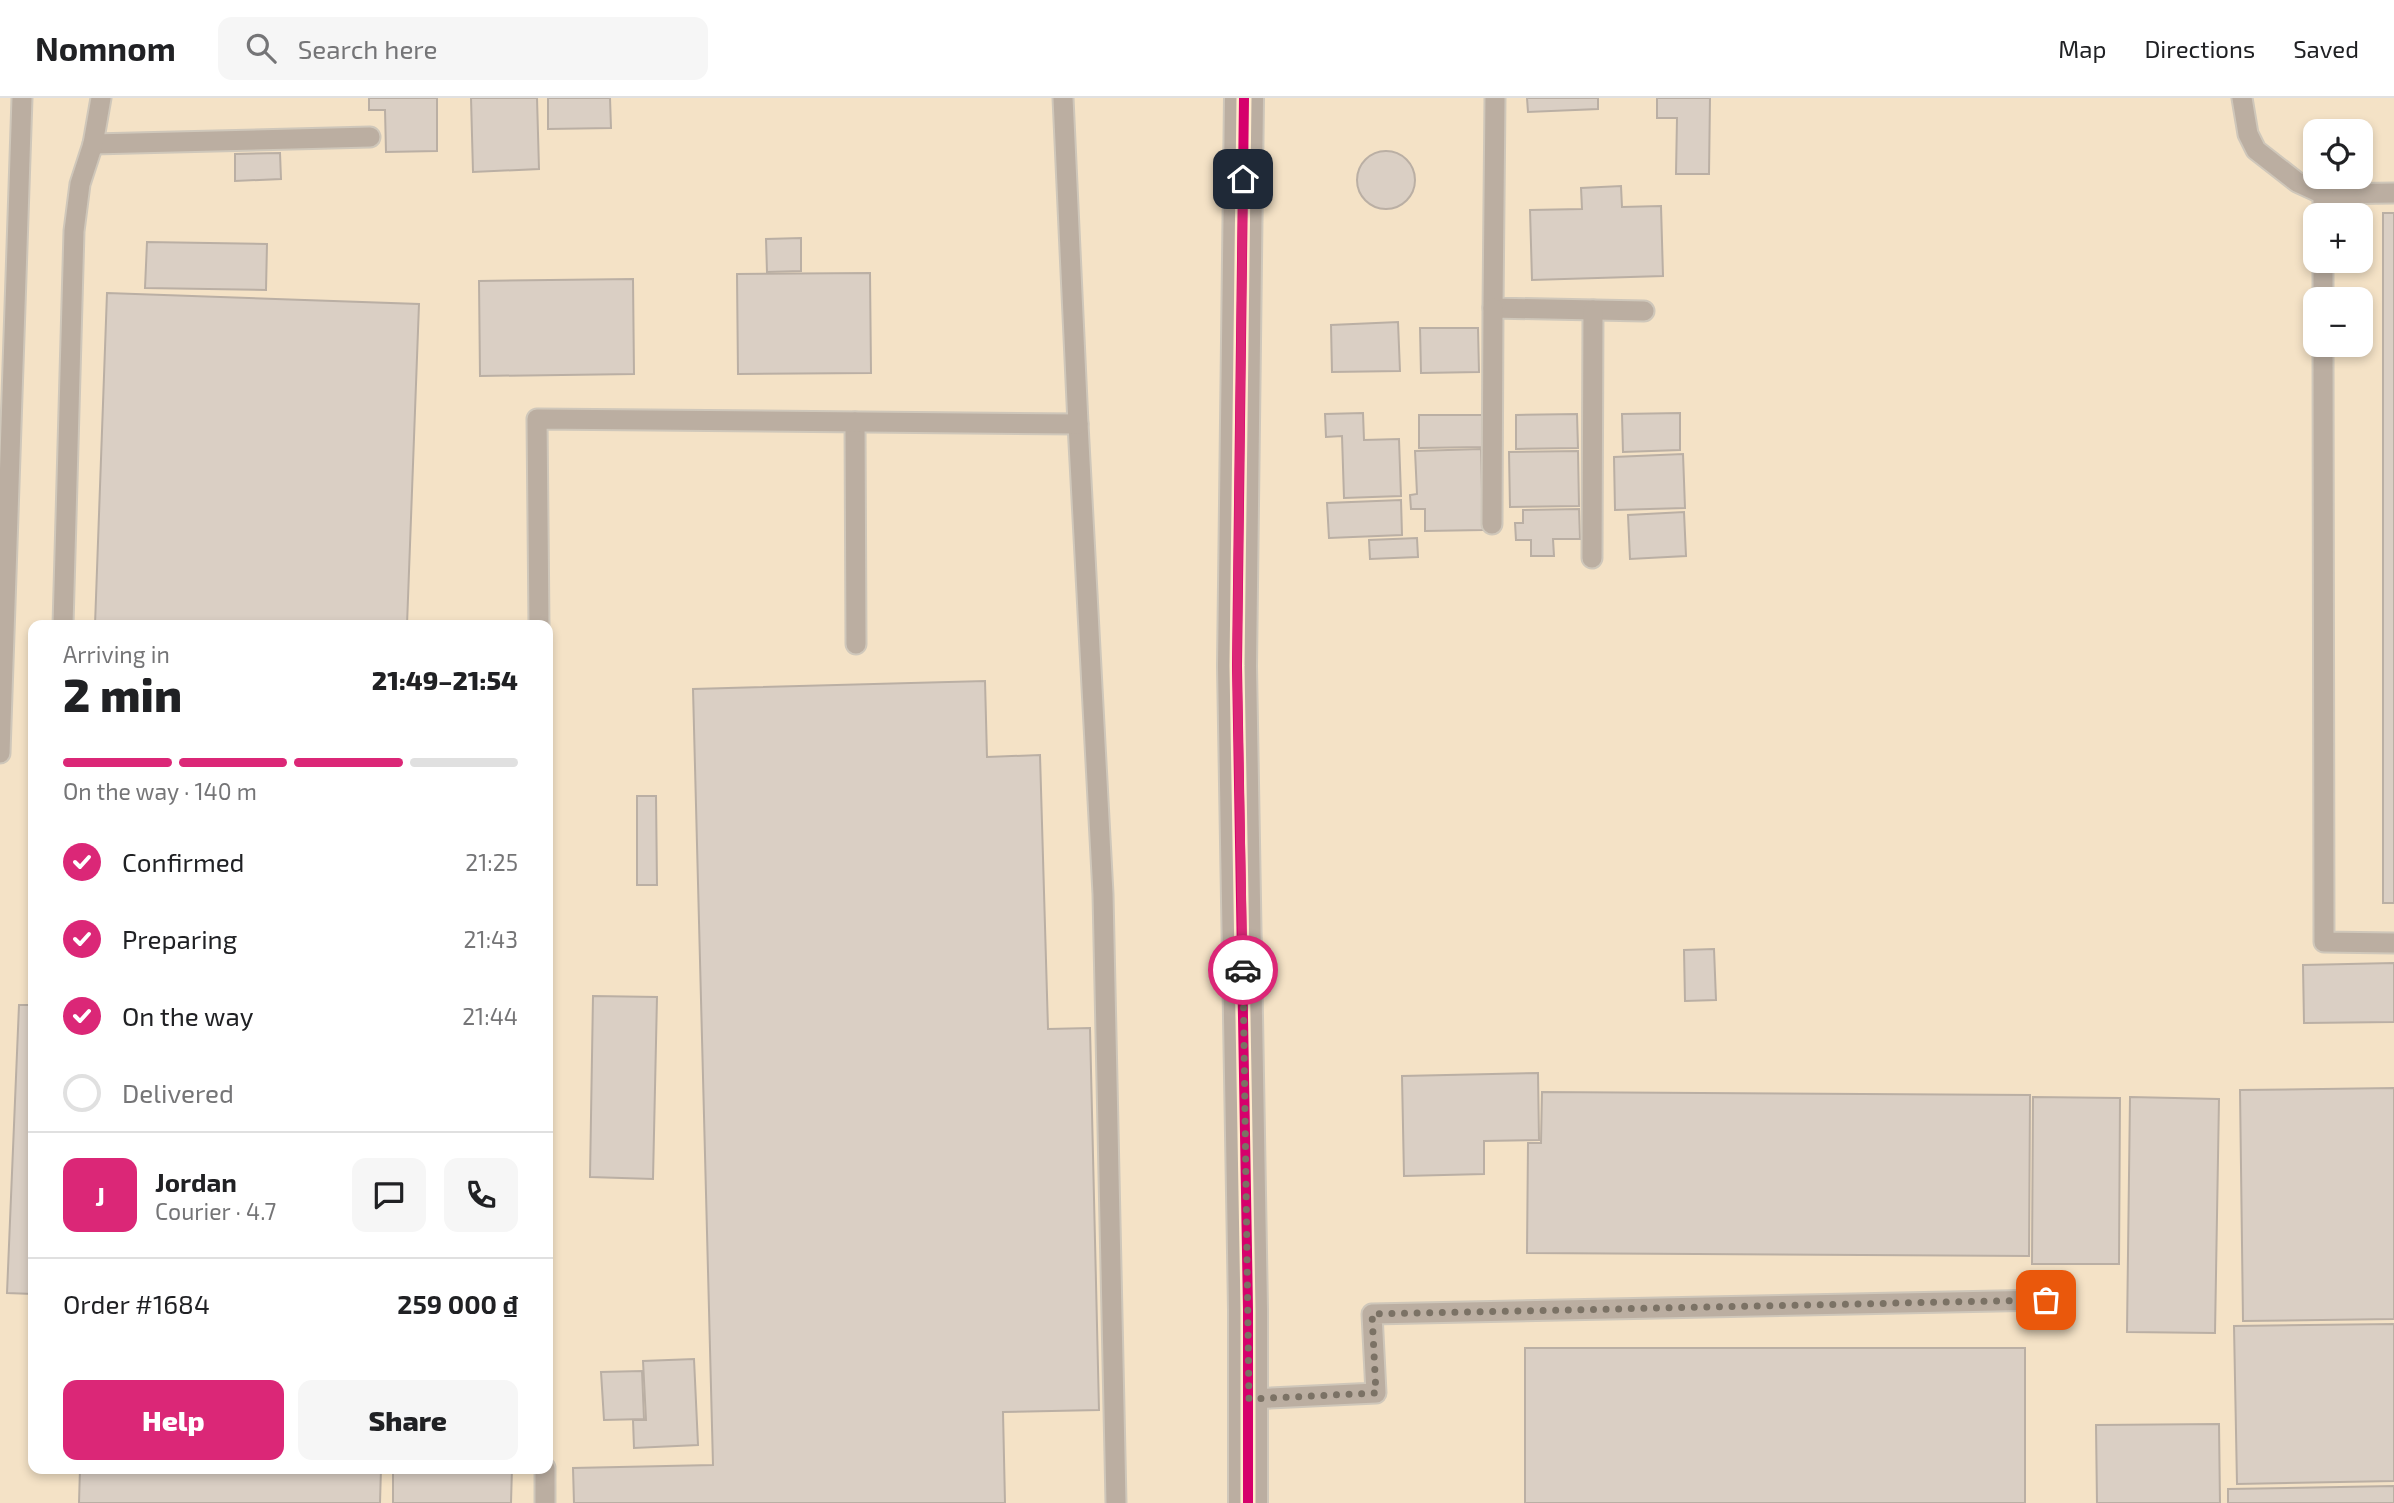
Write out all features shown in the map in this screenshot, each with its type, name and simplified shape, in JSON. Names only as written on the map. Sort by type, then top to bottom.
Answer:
[{"type":"street","points":[[1244,98],[1237,666],[1249,1399],[1248,1503]]},
{"type":"lane","points":[[0,753],[22,98]]},
{"type":"lane","points":[[63,620],[74,231],[80,184],[93,144],[101,98]]},
{"type":"lane","points":[[1063,98],[1103,894],[1116,1503]]},
{"type":"lane","points":[[1492,524],[1495,98]]},
{"type":"lane","points":[[2242,98],[2248,134],[2256,150],[2289,176],[2323,194],[2394,193]]},
{"type":"lane","points":[[93,144],[370,137]]},
{"type":"lane","points":[[2323,194],[2323,203]]},
{"type":"lane","points":[[1493,308],[1644,311]]},
{"type":"lane","points":[[1592,558],[1593,310]]},
{"type":"lane","points":[[2323,357],[2324,942],[2394,943]]},
{"type":"lane","points":[[539,620],[537,419],[1078,424]]},
{"type":"lane","points":[[855,422],[856,645]]},
{"type":"lane","points":[[1249,1399],[1376,1393],[1372,1314],[2046,1300]]},
{"type":"lane","points":[[545,1474],[545,1503]]},
{"type":"shaded area","points":[[0,98],[2394,98],[2394,1503],[0,1503]]},
{"type":"building","points":[[369,98],[437,98],[437,151],[386,152],[385,110],[369,110]]},
{"type":"building","points":[[471,98],[537,98],[539,169],[473,172]]},
{"type":"building","points":[[548,98],[610,98],[611,128],[548,129]]},
{"type":"building","points":[[1527,98],[1598,98],[1598,109],[1528,112]]},
{"type":"building","points":[[1657,98],[1710,98],[1709,174],[1676,174],[1677,118],[1657,118]]},
{"type":"building","points":[[1386,151],[1397,153],[1410,164],[1415,180],[1413,191],[1402,204],[1386,209],[1375,207],[1362,196],[1357,180],[1359,169],[1370,156]]},
{"type":"building","points":[[280,153],[281,179],[235,181],[235,154]]},
{"type":"building","points":[[1621,186],[1622,207],[1661,206],[1663,276],[1532,280],[1530,210],[1582,209],[1581,188]]},
{"type":"building","points":[[2383,213],[2394,213],[2394,903],[2383,903]]},
{"type":"building","points":[[801,238],[801,271],[767,272],[766,239]]},
{"type":"building","points":[[147,242],[267,244],[266,290],[145,288]]},
{"type":"building","points":[[870,273],[871,373],[738,374],[737,274]]},
{"type":"building","points":[[633,279],[634,374],[480,376],[479,281]]},
{"type":"building","points":[[107,293],[419,304],[407,620],[95,620]]},
{"type":"building","points":[[1398,322],[1400,371],[1332,372],[1331,325]]},
{"type":"building","points":[[1420,328],[1478,328],[1479,372],[1421,373]]},
{"type":"building","points":[[1363,413],[1364,440],[1399,439],[1401,496],[1344,498],[1342,436],[1326,437],[1325,414]]},
{"type":"building","points":[[1680,413],[1680,450],[1623,452],[1622,414]]},
{"type":"building","points":[[1577,414],[1578,448],[1516,449],[1516,415]]},
{"type":"building","points":[[1419,415],[1482,415],[1482,447],[1419,448]]},
{"type":"building","points":[[1481,449],[1483,530],[1425,531],[1425,509],[1411,509],[1410,495],[1417,494],[1415,451]]},
{"type":"building","points":[[1578,451],[1579,506],[1510,507],[1509,452]]},
{"type":"building","points":[[1683,454],[1685,508],[1615,510],[1614,457]]},
{"type":"building","points":[[1401,500],[1402,535],[1329,538],[1327,503]]},
{"type":"building","points":[[1579,509],[1580,539],[1553,539],[1554,556],[1531,556],[1531,540],[1516,540],[1515,523],[1523,523],[1523,510]]},
{"type":"building","points":[[1684,512],[1686,556],[1630,559],[1628,515]]},
{"type":"building","points":[[1417,538],[1418,557],[1370,559],[1369,540]]},
{"type":"building","points":[[985,681],[987,757],[1040,755],[1048,1029],[1090,1028],[1099,1410],[1003,1412],[1005,1503],[574,1503],[573,1468],[713,1465],[693,689]]},
{"type":"building","points":[[637,796],[656,796],[657,885],[637,885]]},
{"type":"building","points":[[1714,949],[1716,1000],[1685,1001],[1684,950]]},
{"type":"building","points":[[2394,963],[2394,1022],[2304,1023],[2303,965]]},
{"type":"building","points":[[593,996],[657,997],[653,1179],[590,1177]]},
{"type":"building","points":[[19,1005],[28,1005],[28,1294],[7,1293]]},
{"type":"building","points":[[1538,1073],[1539,1140],[1484,1141],[1484,1174],[1404,1176],[1402,1076]]},
{"type":"building","points":[[2394,1088],[2394,1319],[2243,1321],[2240,1090]]},
{"type":"building","points":[[1542,1092],[2030,1095],[2029,1256],[1527,1253],[1528,1143],[1541,1143]]},
{"type":"building","points":[[2033,1097],[2120,1098],[2119,1264],[2032,1264]]},
{"type":"building","points":[[2130,1097],[2219,1099],[2215,1333],[2127,1332]]},
{"type":"building","points":[[2394,1324],[2394,1481],[2237,1484],[2234,1326]]},
{"type":"building","points":[[1525,1348],[2025,1348],[2025,1503],[1525,1503]]},
{"type":"building","points":[[694,1359],[698,1445],[634,1448],[633,1420],[646,1420],[643,1361]]},
{"type":"building","points":[[642,1371],[644,1419],[604,1420],[601,1372]]},
{"type":"building","points":[[2219,1424],[2220,1503],[2097,1503],[2096,1425]]},
{"type":"building","points":[[80,1474],[381,1474],[380,1503],[79,1503]]},
{"type":"building","points":[[393,1474],[512,1474],[511,1503],[393,1503]]},
{"type":"building","points":[[2394,1486],[2394,1503],[2228,1503],[2228,1489]]},
{"type":"cycle path","points":[[1244,98],[1237,666],[1248,1310],[1248,1503]]},
{"type":"way so far","points":[[1243,970],[1249,1399],[1376,1393],[1372,1314],[2046,1300]]},
{"type":"route","points":[[1243,179],[1237,666],[1243,970]]}]
